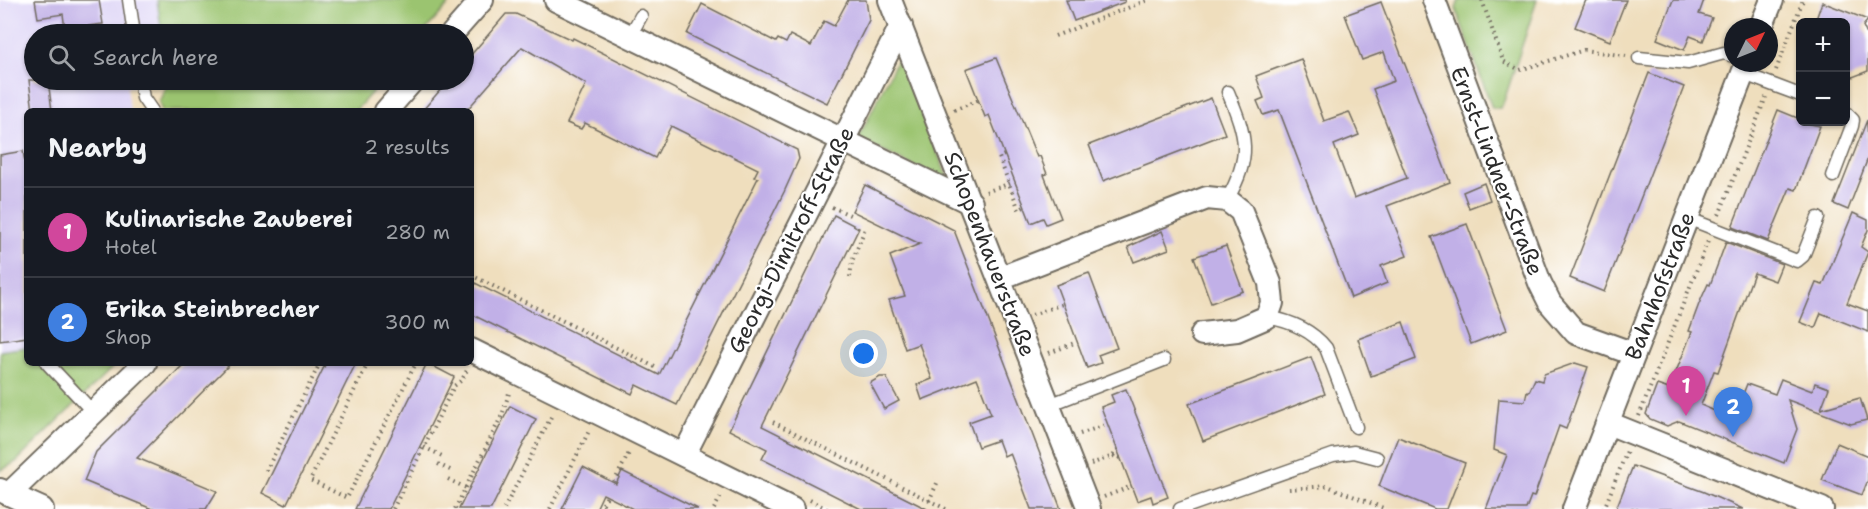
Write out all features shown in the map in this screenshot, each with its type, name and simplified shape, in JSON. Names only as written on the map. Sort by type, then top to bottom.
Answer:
[{"type":"street","points":[[461,24],[482,0]]},
{"type":"street","points":[[556,0],[970,201]]},
{"type":"street","name":"Schopenhauerstraße","points":[[890,0],[1088,506]]},
{"type":"street","name":"Ernst-Lindner-Straße","points":[[1434,0],[1540,283],[1550,303],[1576,333],[1634,354]]},
{"type":"street","points":[[1765,18],[1772,0]]},
{"type":"street","name":"Georgi-Dimitroff-Straße","points":[[684,455],[901,26]]},
{"type":"street","name":"Bahnhofstraße","points":[[1574,509],[1687,218],[1738,72]]},
{"type":"street","points":[[389,108],[404,90]]},
{"type":"street","points":[[1000,278],[1207,198],[1227,200],[1241,211],[1270,283],[1272,303],[1267,317],[1237,330],[1202,334]]},
{"type":"street","points":[[474,360],[684,455],[792,509]]},
{"type":"street","points":[[42,509],[4,492],[142,366]]},
{"type":"street","points":[[1608,423],[1822,509]]},
{"type":"lane","points":[[129,0],[133,24]]},
{"type":"lane","points":[[630,36],[641,16]]},
{"type":"lane","points":[[1639,58],[1688,63],[1724,53]]},
{"type":"lane","points":[[1753,72],[1771,84],[1796,93]]},
{"type":"lane","points":[[142,90],[143,98],[150,108]]},
{"type":"lane","points":[[1227,200],[1239,177],[1246,147],[1228,92]]},
{"type":"lane","points":[[1833,176],[1852,126],[1853,120],[1850,117]]},
{"type":"lane","points":[[1687,218],[1797,261],[1803,256],[1818,218]]},
{"type":"lane","points":[[1267,317],[1290,321],[1319,339],[1326,348],[1356,427]]},
{"type":"lane","points":[[1049,405],[1164,360]]},
{"type":"lane","points":[[50,366],[93,412]]},
{"type":"lane","points":[[1180,509],[1333,455],[1354,452],[1377,458]]},
{"type":"path","points":[[1055,36],[1148,0]]},
{"type":"path","points":[[1482,0],[1503,61],[1520,70],[1584,50],[1639,58]]},
{"type":"path","points":[[1604,509],[1803,0]]},
{"type":"path","points":[[936,116],[979,100]]},
{"type":"path","points":[[1004,155],[999,157],[1019,210],[1024,207]]},
{"type":"path","points":[[970,201],[1014,182]]},
{"type":"path","points":[[850,277],[852,262],[866,226]]},
{"type":"path","points":[[474,276],[655,367]]},
{"type":"path","points":[[1016,321],[1063,304]]},
{"type":"path","points":[[1031,359],[1077,342]]},
{"type":"path","points":[[266,471],[319,366]]},
{"type":"path","points":[[367,366],[310,480],[347,498],[414,366]]},
{"type":"path","points":[[393,509],[454,386],[462,380],[467,366]]},
{"type":"path","points":[[455,509],[502,415],[504,402],[511,388]]},
{"type":"path","points":[[504,509],[554,410]]},
{"type":"path","points":[[773,422],[946,509]]},
{"type":"path","points":[[1062,441],[1108,423]]},
{"type":"path","points":[[550,509],[591,428]]},
{"type":"path","points":[[424,447],[442,456]]},
{"type":"path","points":[[1073,470],[1113,456],[1118,450]]},
{"type":"path","points":[[614,482],[630,451]]},
{"type":"path","points":[[1113,456],[1120,458]]},
{"type":"path","points":[[438,464],[452,471]]},
{"type":"path","points":[[448,479],[466,488]]},
{"type":"path","points":[[1265,479],[1278,489],[1327,486],[1386,509]]},
{"type":"path","points":[[929,501],[938,481]]},
{"type":"path","points":[[1088,506],[1132,486]]},
{"type":"path","points":[[607,496],[601,507],[608,509]]},
{"type":"path","points":[[714,509],[719,498]]},
{"type":"shaded area","points":[[0,0],[157,0],[161,24],[24,24],[24,90],[127,90],[130,108],[24,108],[24,347],[0,351]]},
{"type":"green space","points":[[157,0],[453,0],[431,24],[161,24]]},
{"type":"green space","points":[[1459,0],[1537,0],[1500,108],[1492,108],[1456,9]]},
{"type":"green space","points":[[899,56],[950,184],[858,139]]},
{"type":"green space","points":[[164,90],[374,90],[358,108],[161,108],[159,102]]},
{"type":"green space","points":[[24,347],[24,366],[114,366],[16,462],[0,471],[0,351]]},
{"type":"building","points":[[35,0],[99,0],[103,24],[64,24],[63,14],[38,18]]},
{"type":"building","points":[[848,0],[866,0],[869,20],[827,103],[687,34],[702,4],[776,42],[778,39],[786,43],[790,35],[811,46],[824,21],[834,26]]},
{"type":"building","points":[[1066,0],[1125,0],[1125,2],[1074,21]]},
{"type":"building","points":[[1586,0],[1626,0],[1610,41],[1575,27]]},
{"type":"building","points":[[1673,0],[1704,0],[1699,14],[1712,18],[1703,41],[1690,36],[1684,50],[1657,39]]},
{"type":"building","points":[[1381,2],[1450,182],[1387,206],[1407,256],[1381,266],[1387,283],[1351,298],[1279,110],[1263,115],[1257,101],[1264,98],[1256,76],[1301,59],[1324,121],[1349,112],[1359,135],[1334,145],[1354,198],[1407,178],[1373,89],[1394,81],[1384,52],[1362,60],[1345,15]]},
{"type":"building","points":[[1822,2],[1868,20],[1863,26],[1868,37],[1868,71],[1850,78],[1850,18],[1816,18]]},
{"type":"building","points":[[506,14],[516,14],[572,40],[573,38],[797,150],[799,159],[784,192],[677,405],[636,385],[632,394],[474,315],[474,282],[659,375],[758,178],[754,177],[758,169],[671,126],[655,158],[585,123],[581,129],[567,123],[586,84],[522,47],[469,108],[425,108],[440,90],[474,90],[474,51]]},
{"type":"building","points":[[996,58],[1037,157],[1040,156],[1047,174],[1044,175],[1061,218],[1046,224],[1043,218],[1031,223],[989,115],[985,117],[966,69]]},
{"type":"building","points":[[1649,73],[1684,87],[1604,292],[1570,278]]},
{"type":"building","points":[[30,90],[49,90],[52,108],[33,108]]},
{"type":"building","points":[[1211,98],[1225,134],[1103,181],[1089,145]]},
{"type":"building","points":[[1778,110],[1796,117],[1796,126],[1820,126],[1796,190],[1790,188],[1768,241],[1732,227]]},
{"type":"building","points":[[1867,120],[1868,158],[1848,210],[1834,204]]},
{"type":"building","points":[[23,151],[24,157],[24,337],[0,341],[0,155]]},
{"type":"building","points":[[1484,183],[1490,200],[1469,208],[1463,192]]},
{"type":"building","points":[[865,185],[954,230],[1061,509],[1031,509],[1010,453],[1004,456],[998,440],[978,447],[969,422],[991,414],[977,378],[922,400],[917,385],[932,379],[919,344],[905,349],[889,300],[905,296],[890,256],[920,244],[852,211]]},
{"type":"building","points":[[1853,213],[1868,220],[1868,230],[1861,247],[1868,252],[1847,303],[1868,311],[1868,332],[1821,313],[1815,328],[1800,322],[1816,283],[1823,285]]},
{"type":"building","points":[[834,215],[859,228],[762,426],[927,509],[861,509],[762,459],[767,449],[729,430]]},
{"type":"building","points":[[1467,224],[1507,330],[1471,344],[1431,237]]},
{"type":"building","points":[[1162,231],[1169,249],[1134,262],[1128,247]]},
{"type":"building","points":[[1726,242],[1782,264],[1775,281],[1754,273],[1718,372],[1714,371],[1701,405],[1733,419],[1747,384],[1775,394],[1781,379],[1812,391],[1815,383],[1829,388],[1821,409],[1860,398],[1867,420],[1851,424],[1788,400],[1797,429],[1784,463],[1679,421],[1667,426],[1650,419],[1646,414],[1657,385],[1669,389],[1692,332],[1689,331],[1699,304],[1708,284],[1710,285]]},
{"type":"building","points":[[1226,246],[1243,291],[1211,303],[1194,257]]},
{"type":"building","points":[[1089,273],[1117,348],[1098,355],[1101,363],[1087,368],[1056,285]]},
{"type":"building","points":[[1403,322],[1416,359],[1371,376],[1358,339]]},
{"type":"building","points":[[1311,357],[1325,394],[1203,441],[1189,404]]},
{"type":"building","points":[[1575,363],[1588,367],[1566,429],[1559,426],[1534,497],[1531,496],[1526,509],[1486,509],[1507,455],[1494,450],[1499,399],[1525,401],[1527,391],[1529,392],[1535,379],[1542,381],[1544,374]]},
{"type":"building","points":[[182,366],[228,366],[137,458],[217,491],[206,509],[152,509],[84,481],[96,452]]},
{"type":"building","points":[[325,366],[355,366],[286,505],[262,493]]},
{"type":"building","points":[[426,366],[433,366],[454,377],[389,509],[355,509]]},
{"type":"building","points":[[880,377],[886,377],[899,401],[884,409],[870,383]]},
{"type":"building","points":[[1126,389],[1168,497],[1153,503],[1151,496],[1137,501],[1101,407],[1114,402],[1111,395]]},
{"type":"building","points":[[510,406],[536,419],[491,509],[459,509]]},
{"type":"building","points":[[1398,437],[1465,463],[1447,509],[1435,509],[1379,486]]},
{"type":"building","points":[[1837,443],[1868,456],[1868,480],[1862,495],[1822,480]]},
{"type":"building","points":[[1633,466],[1704,492],[1743,509],[1616,509]]},
{"type":"building","points":[[583,467],[616,484],[622,471],[698,509],[633,509],[603,494],[596,509],[562,509]]},
{"type":"place","name":"Kulinarische Zauberei","points":[[1686,416]]},
{"type":"place","name":"Erika Steinbrecher","points":[[1733,437]]}]
